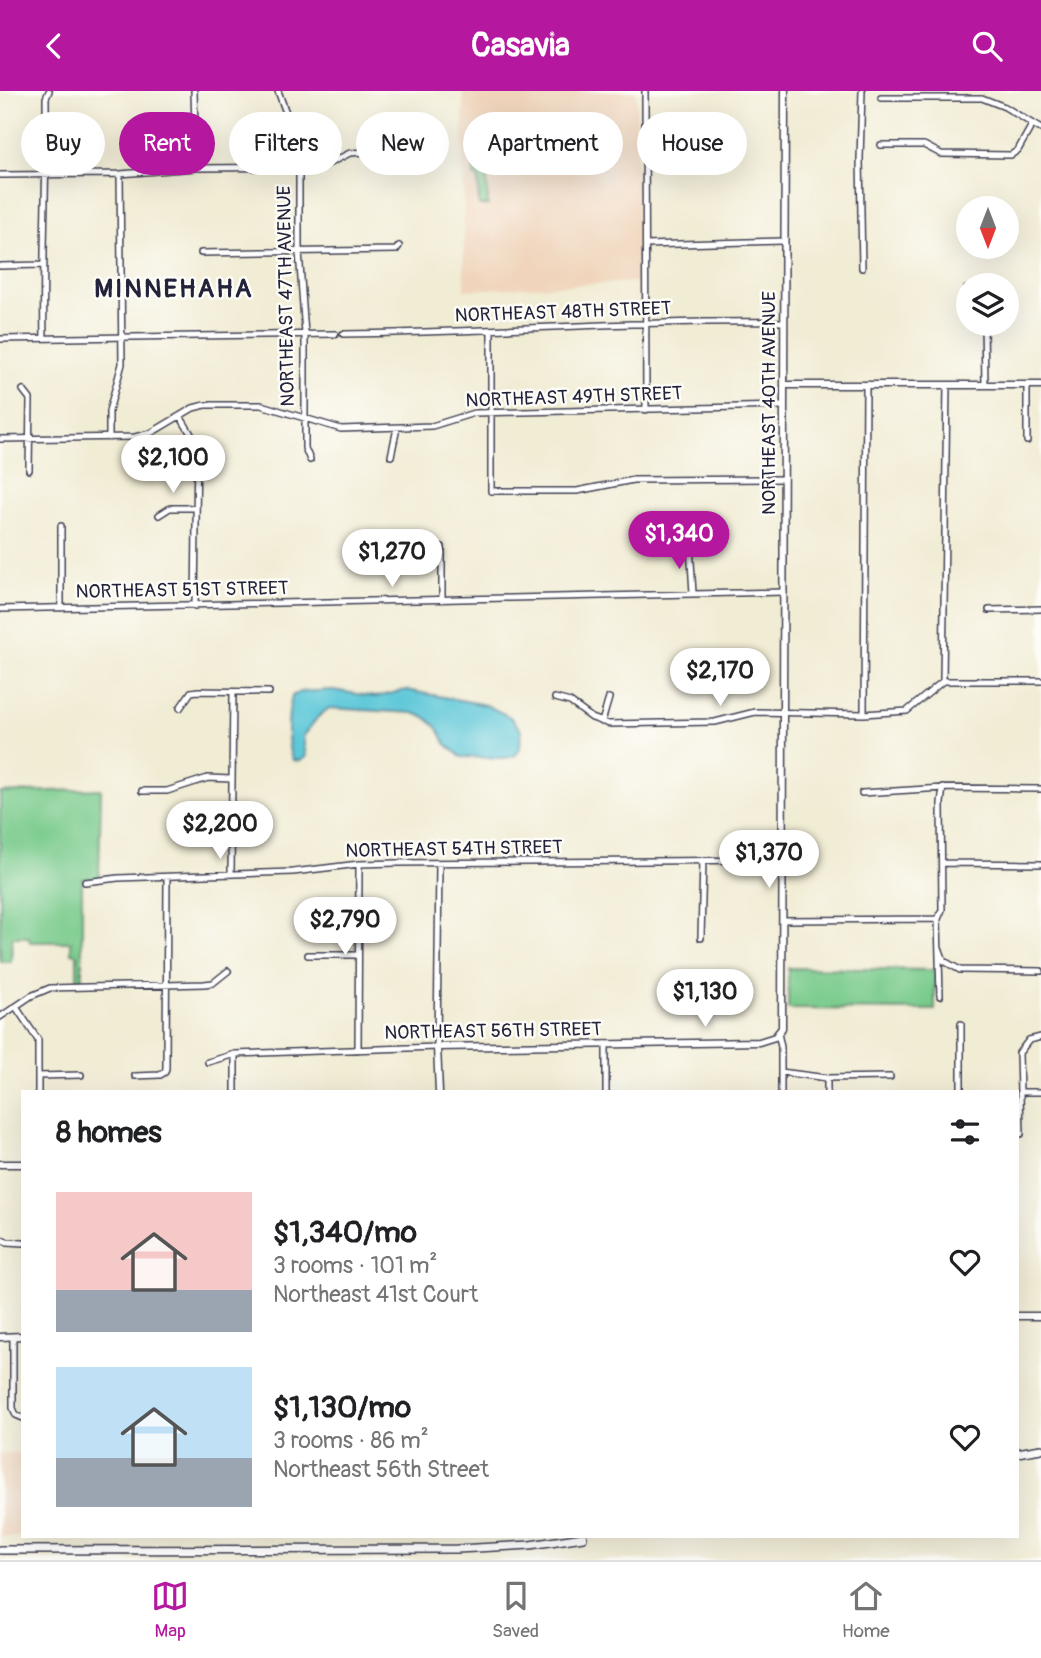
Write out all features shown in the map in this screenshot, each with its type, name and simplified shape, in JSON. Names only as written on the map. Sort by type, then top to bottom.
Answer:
[{"type":"main road","points":[[1019,1454],[1041,1449]]},
{"type":"main road","points":[[0,1550],[494,1548],[576,1538]]},
{"type":"street","points":[[46,112],[49,91]]},
{"type":"street","points":[[194,91],[195,112]]},
{"type":"street","name":"NORTHEAST 47TH AVENUE","points":[[278,91],[286,112]]},
{"type":"street","points":[[645,91],[645,112]]},
{"type":"street","name":"NORTHEAST 40TH AVENUE","points":[[781,1090],[778,1033],[783,1021],[785,91]]},
{"type":"street","points":[[862,91],[862,268]]},
{"type":"street","points":[[881,98],[982,98],[1005,107],[1041,129]]},
{"type":"street","points":[[881,145],[925,145],[941,154],[1011,155],[1018,150],[1032,125]]},
{"type":"street","points":[[0,175],[21,175]]},
{"type":"street","points":[[44,338],[42,265],[47,175]]},
{"type":"street","points":[[109,438],[109,411],[122,364],[120,175]]},
{"type":"street","name":"NORTHEAST 47TH AVENUE","points":[[299,175],[299,251],[305,334],[305,448],[310,460]]},
{"type":"street","points":[[646,175],[646,410]]},
{"type":"street","points":[[646,244],[784,241]]},
{"type":"street","points":[[201,253],[396,250],[399,246]]},
{"type":"street","points":[[0,267],[42,265]]},
{"type":"street","name":"NORTHEAST 48TH STREET","points":[[343,334],[784,322]]},
{"type":"street","points":[[491,331],[491,491],[577,491],[633,480],[785,479]]},
{"type":"street","points":[[0,339],[335,334]]},
{"type":"street","points":[[984,336],[985,385]]},
{"type":"street","points":[[785,385],[1041,385]]},
{"type":"street","points":[[864,714],[866,385]]},
{"type":"street","points":[[943,681],[947,385]]},
{"type":"street","points":[[1027,385],[1027,441]]},
{"type":"street","points":[[23,390],[30,399],[29,470]]},
{"type":"street","name":"NORTHEAST 49TH STREET","points":[[0,439],[135,437],[151,433],[193,408],[205,405],[261,405],[341,429],[432,426],[474,413],[490,412],[785,406]]},
{"type":"street","points":[[180,417],[197,444],[195,605]]},
{"type":"street","points":[[391,456],[397,428]]},
{"type":"street","points":[[159,515],[170,508],[196,508]]},
{"type":"street","points":[[61,526],[61,608]]},
{"type":"street","points":[[646,539],[674,538],[690,547],[693,593]]},
{"type":"street","points":[[442,547],[442,600]]},
{"type":"street","name":"NORTHEAST 51ST STREET","points":[[0,610],[784,592]]},
{"type":"street","points":[[989,610],[1041,609]]},
{"type":"street","points":[[555,698],[570,702],[601,722],[715,722],[755,712],[864,714],[907,711],[943,681],[1041,681]]},
{"type":"street","points":[[180,708],[191,692],[270,692]]},
{"type":"street","points":[[230,873],[233,692]]},
{"type":"street","points":[[601,722],[609,698]]},
{"type":"street","points":[[142,791],[167,791],[208,778],[231,779]]},
{"type":"street","points":[[862,793],[943,789],[1041,789]]},
{"type":"street","points":[[940,996],[938,919],[942,910],[943,789]]},
{"type":"street","points":[[701,938],[703,860]]},
{"type":"street","name":"NORTHEAST 54TH STREET","points":[[85,882],[118,878],[293,872],[359,864],[783,860]]},
{"type":"street","points":[[439,863],[439,1090]]},
{"type":"street","points":[[942,863],[1041,864]]},
{"type":"street","points":[[358,1051],[359,864]]},
{"type":"street","points":[[135,1076],[160,1075],[165,1072],[167,877]]},
{"type":"street","points":[[783,920],[938,919]]},
{"type":"street","points":[[938,947],[944,961],[960,970],[1041,971]]},
{"type":"street","points":[[308,955],[358,955]]},
{"type":"street","points":[[0,1017],[31,996],[50,988],[213,983],[228,971]]},
{"type":"street","points":[[16,1007],[38,1040],[38,1090]]},
{"type":"street","points":[[961,1024],[961,1090]]},
{"type":"street","name":"NORTHEAST 56TH STREET","points":[[208,1062],[235,1054],[437,1047],[759,1042],[771,1039],[778,1033]]},
{"type":"street","points":[[1019,1090],[1019,1053],[1029,1040],[1041,1037]]},
{"type":"street","points":[[606,1044],[606,1090]]},
{"type":"street","points":[[235,1054],[235,1090]]},
{"type":"street","points":[[781,1072],[827,1078],[890,1077]]},
{"type":"street","points":[[38,1076],[81,1075]]},
{"type":"street","points":[[827,1078],[827,1090]]},
{"type":"street","points":[[1021,1134],[1019,1092],[1041,1092]]},
{"type":"street","points":[[0,1164],[21,1164]]},
{"type":"street","points":[[0,1239],[21,1243]]},
{"type":"street","points":[[1019,1316],[1041,1316]]},
{"type":"street","points":[[0,1337],[21,1336]]},
{"type":"street","points":[[13,1337],[13,1408],[19,1416]]},
{"type":"street","points":[[198,1549],[198,1560]]},
{"type":"shaded area","points":[[463,91],[636,91],[638,282],[464,290],[463,175],[623,175],[623,112],[463,112]]},
{"type":"shaded area","points":[[21,1452],[21,1537],[0,1537],[0,1453]]},
{"type":"green space","points":[[487,175],[488,205],[479,206],[478,177],[474,177]]},
{"type":"green space","points":[[101,789],[99,878],[82,879],[82,979],[77,979],[77,954],[71,953],[71,942],[30,942],[29,937],[12,937],[11,962],[0,962],[0,793]]},
{"type":"green space","points":[[788,968],[935,970],[935,1010],[788,1009]]},
{"type":"water","points":[[333,690],[375,697],[406,690],[486,705],[510,717],[521,730],[520,748],[516,755],[506,758],[461,757],[446,744],[437,727],[425,717],[413,713],[329,708],[303,736],[306,757],[300,761],[293,760],[288,738],[292,696],[300,692]]},
{"type":"district","name":"MINNEHAHA","points":[[174,289]]}]
